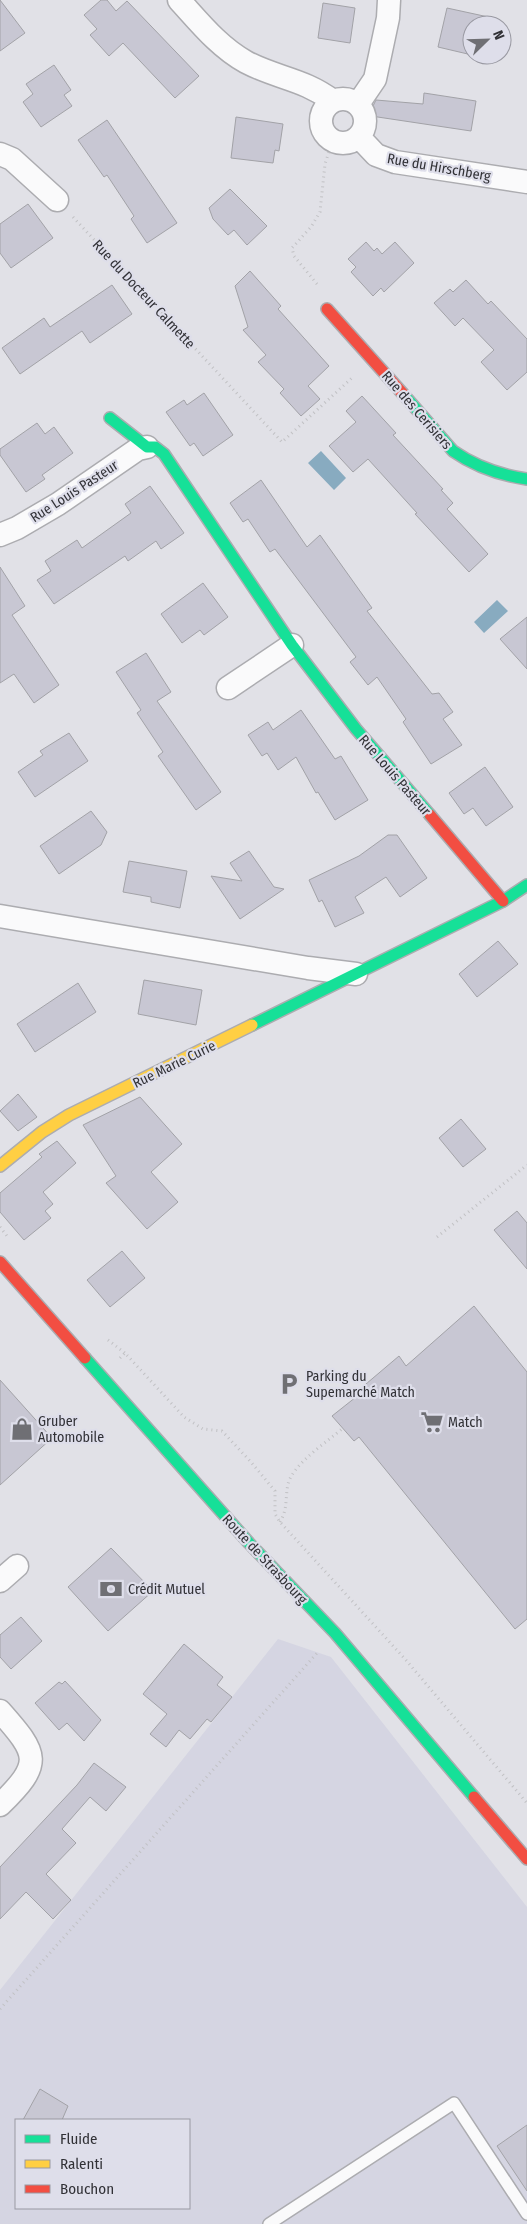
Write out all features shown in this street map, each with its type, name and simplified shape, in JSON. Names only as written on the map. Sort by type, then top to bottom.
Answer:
[{"type":"street","points":[[179,0],[225,50],[248,63],[318,90],[333,101]]},
{"type":"street","points":[[358,104],[375,79],[388,18],[389,0]]},
{"type":"street","points":[[346,99],[358,104],[363,110],[366,123],[358,137],[345,143],[332,140],[325,134],[321,118],[323,111],[333,101],[346,99]]},
{"type":"street","name":"Rue du Hirschberg","points":[[358,137],[376,155],[395,162],[527,182]]},
{"type":"street","points":[[0,154],[12,159],[57,200]]},
{"type":"street","name":"Rue des Cerisiers","points":[[328,309],[453,450],[469,463],[488,472],[527,479]]},
{"type":"street","name":"Rue Louis Pasteur","points":[[110,418],[147,447]]},
{"type":"street","name":"Rue Louis Pasteur","points":[[0,535],[37,517],[138,449],[154,447],[164,454],[292,645],[356,729],[503,901]]},
{"type":"street","points":[[228,688],[292,645]]},
{"type":"street","name":"Rue Marie Curie","points":[[0,1166],[42,1132],[69,1115],[503,901],[527,884]]},
{"type":"street","points":[[0,916],[308,968],[356,974]]},
{"type":"street","name":"Route de Strasbourg","points":[[0,1262],[249,1543],[335,1633],[527,1859]]},
{"type":"street","points":[[0,1581],[17,1566]]},
{"type":"street","points":[[0,1711],[28,1745],[32,1764],[22,1784],[0,1806]]},
{"type":"lane","points":[[269,2224],[454,2103],[527,2214]]},
{"type":"path","points":[[328,309],[321,289],[294,256],[292,248],[311,227],[320,212],[325,164],[332,140]]},
{"type":"path","name":"Rue du Docteur Calmette","points":[[57,200],[282,442],[372,359]]},
{"type":"path","points":[[437,1236],[527,1165]]},
{"type":"path","points":[[100,1375],[125,1353],[184,1417],[204,1429],[222,1431],[275,1491],[275,1514],[280,1522],[405,1659],[527,1803]]},
{"type":"path","points":[[280,1522],[286,1513],[288,1484],[293,1471],[343,1428]]},
{"type":"path","points":[[0,2009],[335,1633]]},
{"type":"shaded area","points":[[278,1639],[331,1657],[527,1907],[527,2224],[0,2224],[0,1990]]},
{"type":"water","points":[[321,451],[346,478],[334,490],[308,463]]},
{"type":"water","points":[[497,600],[508,611],[484,633],[474,622]]},
{"type":"building","points":[[0,0],[25,33],[0,51]]},
{"type":"building","points":[[101,0],[107,0],[116,11],[127,1],[199,76],[175,98],[123,43],[109,56],[90,35],[97,29],[84,15]]},
{"type":"building","points":[[323,3],[355,8],[350,43],[318,38]]},
{"type":"building","points":[[447,8],[479,15],[462,15],[462,53],[438,47]]},
{"type":"building","points":[[54,65],[71,90],[64,95],[72,106],[41,127],[23,102],[33,94],[26,84]]},
{"type":"building","points":[[424,93],[476,101],[471,131],[371,116],[376,100],[423,104]]},
{"type":"building","points":[[236,117],[283,124],[279,151],[275,150],[273,163],[231,158]]},
{"type":"building","points":[[107,120],[177,223],[147,243],[131,219],[134,216],[107,175],[104,177],[78,140]]},
{"type":"building","points":[[230,189],[267,226],[247,245],[234,230],[228,235],[213,219],[209,208]]},
{"type":"building","points":[[28,204],[53,238],[11,268],[0,253],[0,224]]},
{"type":"building","points":[[366,242],[374,251],[377,248],[382,254],[395,242],[414,263],[384,292],[381,288],[373,296],[351,272],[356,267],[348,259]]},
{"type":"building","points":[[250,271],[281,306],[278,309],[329,366],[308,386],[320,399],[301,416],[280,393],[284,389],[258,362],[266,355],[243,330],[248,327],[235,286]]},
{"type":"building","points":[[466,280],[488,304],[491,301],[527,339],[527,372],[507,390],[481,362],[494,350],[463,318],[455,326],[434,303],[450,289],[453,292]]},
{"type":"building","points":[[112,285],[132,314],[90,343],[82,331],[20,374],[2,348],[44,318],[50,327]]},
{"type":"building","points":[[204,393],[233,435],[203,456],[194,443],[190,446],[166,412],[184,400],[187,405]]},
{"type":"building","points":[[362,396],[396,433],[393,435],[443,489],[441,490],[453,503],[447,509],[488,554],[469,572],[415,514],[417,513],[368,459],[353,472],[329,446],[356,422],[346,411]]},
{"type":"building","points":[[37,423],[45,434],[54,427],[73,453],[42,475],[45,479],[26,492],[0,455],[0,449]]},
{"type":"building","points":[[261,480],[307,547],[320,535],[372,608],[367,611],[432,694],[439,693],[453,712],[443,719],[462,745],[431,764],[403,722],[406,719],[377,677],[368,685],[350,662],[356,657],[275,549],[270,552],[248,519],[243,522],[230,503]]},
{"type":"building","points":[[150,486],[184,533],[161,549],[156,541],[128,561],[125,556],[54,604],[37,580],[51,571],[45,561],[77,540],[82,548],[131,513],[125,504]]},
{"type":"building","points":[[0,567],[25,606],[12,615],[59,685],[34,703],[14,674],[0,683]]},
{"type":"building","points":[[203,583],[228,617],[204,635],[200,630],[182,643],[161,614]]},
{"type":"building","points":[[527,617],[527,669],[500,639]]},
{"type":"building","points":[[146,653],[171,692],[157,701],[221,792],[196,810],[158,756],[163,752],[137,713],[141,710],[116,672]]},
{"type":"building","points":[[301,710],[335,759],[341,756],[368,800],[335,820],[318,792],[316,793],[296,757],[278,770],[267,753],[262,756],[248,735],[268,722],[273,730]]},
{"type":"building","points":[[69,733],[88,761],[35,797],[18,772],[43,755],[40,751]]},
{"type":"building","points":[[485,767],[513,807],[486,826],[473,808],[464,814],[449,793]]},
{"type":"building","points":[[91,811],[107,832],[101,845],[59,874],[40,846]]},
{"type":"building","points":[[388,835],[397,835],[427,878],[400,897],[386,877],[355,897],[364,913],[335,927],[322,900],[319,902],[309,880],[359,856]]},
{"type":"building","points":[[249,851],[274,887],[284,889],[240,919],[211,876],[242,881],[230,863]]},
{"type":"building","points":[[129,861],[187,871],[180,908],[151,902],[151,897],[123,892]]},
{"type":"building","points":[[498,941],[518,964],[477,997],[459,974]]},
{"type":"building","points":[[144,980],[202,990],[196,1025],[138,1014]]},
{"type":"building","points":[[78,983],[96,1012],[35,1052],[17,1024]]},
{"type":"building","points":[[18,1094],[37,1117],[18,1131],[0,1111]]},
{"type":"building","points":[[140,1097],[182,1144],[151,1172],[178,1202],[147,1229],[106,1183],[116,1176],[83,1125]]},
{"type":"building","points":[[461,1119],[486,1149],[463,1167],[439,1138]]},
{"type":"building","points":[[57,1141],[76,1163],[43,1192],[53,1204],[45,1211],[51,1218],[24,1240],[0,1212],[0,1193],[42,1157],[39,1154]]},
{"type":"building","points":[[517,1211],[527,1223],[527,1269],[494,1230]]},
{"type":"building","points":[[122,1251],[145,1278],[110,1307],[87,1280]]},
{"type":"building","name":"Match","points":[[474,1306],[527,1372],[527,1619],[515,1629],[359,1437],[354,1441],[332,1416],[356,1397],[353,1395],[399,1356],[406,1366]]},
{"type":"building","name":"Gruber Automobile","points":[[0,1380],[52,1438],[0,1485]]},
{"type":"building","name":"Crédit Mutuel","points":[[111,1548],[153,1591],[108,1631],[68,1587]]},
{"type":"building","points":[[21,1617],[42,1641],[11,1669],[0,1657],[0,1635]]},
{"type":"building","points":[[184,1644],[223,1677],[217,1685],[232,1697],[211,1722],[207,1719],[190,1739],[179,1730],[166,1747],[150,1734],[167,1714],[143,1694]]},
{"type":"building","points":[[65,1681],[101,1720],[84,1741],[67,1723],[59,1730],[35,1703],[59,1682],[62,1684]]},
{"type":"building","points":[[94,1763],[126,1787],[106,1811],[90,1797],[62,1829],[76,1843],[46,1874],[71,1900],[53,1919],[26,1892],[0,1919],[0,1867],[77,1785]]},
{"type":"building","points":[[40,2089],[68,2106],[62,2119],[24,2119]]},
{"type":"building","points":[[527,2125],[527,2191],[497,2146]]},
{"type":"traffic: fast","points":[[404,395],[453,451],[470,462],[488,470],[527,479]]},
{"type":"traffic: fast","points":[[110,418],[147,447],[155,447],[164,454],[292,645],[356,729],[430,815]]},
{"type":"traffic: fast","points":[[252,1025],[503,901],[527,885]]},
{"type":"traffic: fast","points":[[85,1358],[249,1543],[335,1633],[474,1797]]},
{"type":"traffic: slow","points":[[0,1166],[42,1132],[69,1115],[252,1025]]},
{"type":"traffic: jam","points":[[327,309],[404,395]]},
{"type":"traffic: jam","points":[[430,815],[503,901]]},
{"type":"traffic: jam","points":[[0,1262],[85,1358]]},
{"type":"traffic: jam","points":[[474,1797],[527,1859]]},
{"type":"place","name":"Parking du Supemarché Match","points":[[289,1384]]},
{"type":"place","name":"Match","points":[[432,1422]]},
{"type":"place","name":"Gruber Automobile","points":[[22,1429]]},
{"type":"place","name":"Crédit Mutuel","points":[[111,1589]]}]
